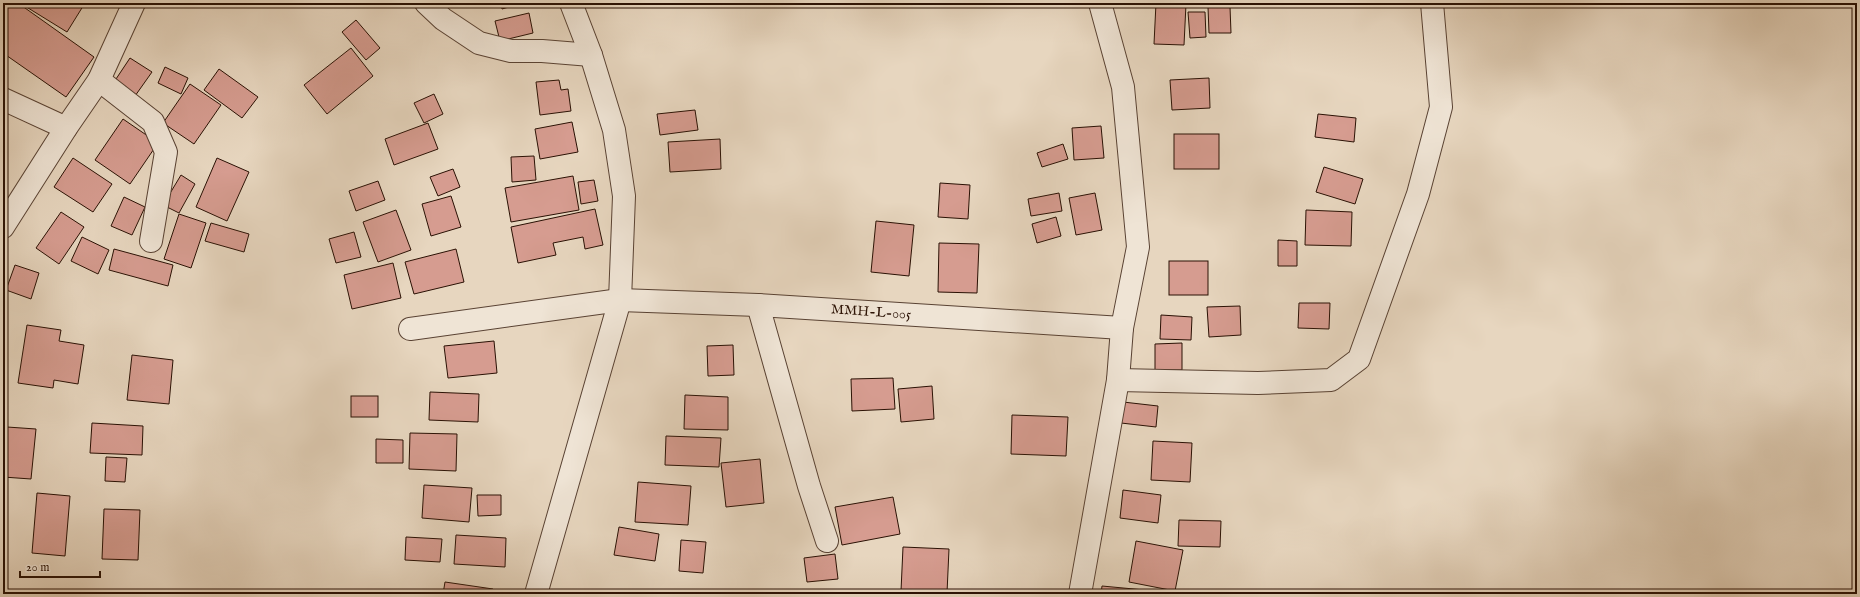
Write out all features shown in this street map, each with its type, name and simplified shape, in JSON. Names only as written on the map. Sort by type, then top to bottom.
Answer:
[{"type":"street","points":[[3,227],[66,128],[99,80],[134,3]]},
{"type":"street","points":[[426,3],[442,18],[479,43],[510,50],[542,51],[591,56]]},
{"type":"street","points":[[536,594],[620,300],[624,196],[614,130],[591,56],[571,3]]},
{"type":"street","points":[[1080,594],[1118,380],[1122,328],[1138,247],[1123,87],[1100,3]]},
{"type":"street","points":[[1118,380],[1258,383],[1331,380],[1359,359],[1418,194],[1441,107],[1432,3]]},
{"type":"street","points":[[99,80],[153,122],[166,152],[151,241]]},
{"type":"street","points":[[3,99],[66,128]]},
{"type":"street","name":"MMH-L-005","points":[[410,329],[620,300],[758,305],[1122,328]]},
{"type":"street","points":[[758,305],[809,486],[827,540]]},
{"type":"building","points":[[3,3],[18,3],[94,57],[66,97],[3,53]]},
{"type":"building","points":[[20,3],[85,3],[67,32]]},
{"type":"building","points":[[501,3],[522,3],[502,9]]},
{"type":"building","points":[[1156,3],[1186,4],[1184,45],[1154,44]]},
{"type":"building","points":[[1208,7],[1230,7],[1231,33],[1209,33]]},
{"type":"building","points":[[1188,12],[1205,12],[1206,37],[1190,38]]},
{"type":"building","points":[[529,13],[533,33],[500,41],[495,21]]},
{"type":"building","points":[[356,20],[380,48],[366,60],[342,32]]},
{"type":"building","points":[[351,48],[373,76],[327,114],[304,85]]},
{"type":"building","points":[[130,58],[152,72],[135,96],[114,82]]},
{"type":"building","points":[[165,67],[188,78],[181,94],[158,83]]},
{"type":"building","points":[[219,69],[258,97],[242,118],[204,90]]},
{"type":"building","points":[[1209,78],[1210,108],[1172,110],[1170,80]]},
{"type":"building","points":[[559,80],[561,90],[568,89],[571,111],[540,115],[536,82]]},
{"type":"building","points":[[190,84],[221,105],[194,144],[163,123]]},
{"type":"building","points":[[434,94],[443,114],[424,123],[414,103]]},
{"type":"building","points":[[695,110],[698,130],[660,135],[657,114]]},
{"type":"building","points":[[1318,114],[1356,118],[1354,142],[1315,137]]},
{"type":"building","points":[[123,119],[158,143],[130,184],[95,160]]},
{"type":"building","points":[[572,122],[578,152],[540,159],[535,129]]},
{"type":"building","points":[[428,123],[438,149],[394,165],[385,139]]},
{"type":"building","points":[[1101,126],[1104,158],[1074,160],[1072,128]]},
{"type":"building","points":[[1174,134],[1219,134],[1219,169],[1174,169]]},
{"type":"building","points":[[720,139],[721,169],[670,172],[668,142]]},
{"type":"building","points":[[1063,144],[1068,159],[1042,167],[1037,153]]},
{"type":"building","points":[[534,156],[536,180],[512,182],[511,157]]},
{"type":"building","points":[[73,158],[112,184],[93,212],[54,187]]},
{"type":"building","points":[[217,158],[249,172],[227,221],[196,207]]},
{"type":"building","points":[[1324,167],[1363,179],[1355,204],[1316,192]]},
{"type":"building","points":[[453,169],[460,187],[438,196],[430,177]]},
{"type":"building","points":[[181,175],[195,184],[179,213],[163,205]]},
{"type":"building","points":[[573,176],[579,210],[511,222],[505,188]]},
{"type":"building","points":[[594,180],[598,201],[581,204],[578,182]]},
{"type":"building","points":[[378,181],[385,200],[356,211],[349,191]]},
{"type":"building","points":[[940,183],[970,185],[968,219],[938,217]]},
{"type":"building","points":[[1059,193],[1062,211],[1031,216],[1028,199]]},
{"type":"building","points":[[1095,193],[1102,230],[1076,235],[1069,198]]},
{"type":"building","points":[[451,196],[461,227],[431,236],[422,204]]},
{"type":"building","points":[[124,197],[145,207],[132,235],[111,226]]},
{"type":"building","points":[[595,209],[603,245],[585,249],[583,237],[553,243],[556,255],[518,263],[511,227]]},
{"type":"building","points":[[396,210],[411,250],[378,262],[363,222]]},
{"type":"building","points":[[1306,210],[1352,212],[1351,246],[1305,245]]},
{"type":"building","points":[[61,212],[84,227],[59,264],[36,248]]},
{"type":"building","points":[[179,214],[206,223],[191,268],[164,259]]},
{"type":"building","points":[[1056,217],[1061,236],[1037,243],[1032,224]]},
{"type":"building","points":[[876,221],[914,225],[909,276],[871,272]]},
{"type":"building","points":[[211,223],[249,234],[244,252],[205,241]]},
{"type":"building","points":[[354,232],[361,257],[336,263],[329,239]]},
{"type":"building","points":[[82,237],[109,250],[98,274],[71,261]]},
{"type":"building","points":[[1278,240],[1297,241],[1297,266],[1278,266]]},
{"type":"building","points":[[939,243],[979,244],[977,293],[938,292]]},
{"type":"building","points":[[114,249],[173,265],[168,286],[109,270]]},
{"type":"building","points":[[456,249],[464,282],[414,294],[405,262]]},
{"type":"building","points":[[1169,261],[1208,261],[1208,295],[1169,295]]},
{"type":"building","points":[[393,263],[401,298],[352,309],[344,275]]},
{"type":"building","points":[[15,265],[39,273],[31,299],[6,290]]},
{"type":"building","points":[[1299,303],[1330,303],[1329,329],[1298,328]]},
{"type":"building","points":[[1240,306],[1241,335],[1209,337],[1207,307]]},
{"type":"building","points":[[1161,315],[1192,317],[1191,340],[1160,339]]},
{"type":"building","points":[[27,325],[61,330],[59,341],[84,345],[78,384],[54,380],[53,388],[18,383]]},
{"type":"building","points":[[494,341],[497,373],[448,378],[444,346]]},
{"type":"building","points":[[1182,343],[1182,370],[1155,370],[1155,344]]},
{"type":"building","points":[[733,345],[734,375],[708,376],[707,346]]},
{"type":"building","points":[[132,355],[173,360],[169,404],[127,400]]},
{"type":"building","points":[[893,378],[895,409],[852,411],[851,379]]},
{"type":"building","points":[[932,386],[934,419],[901,422],[898,389]]},
{"type":"building","points":[[430,392],[479,394],[478,422],[429,420]]},
{"type":"building","points":[[685,395],[728,397],[728,430],[684,429]]},
{"type":"building","points":[[351,396],[378,396],[378,417],[351,417]]},
{"type":"building","points":[[1123,402],[1158,406],[1156,427],[1121,423]]},
{"type":"building","points":[[1012,415],[1068,417],[1066,456],[1011,454]]},
{"type":"building","points":[[92,423],[143,426],[142,455],[90,453]]},
{"type":"building","points":[[7,427],[36,429],[31,479],[3,477]]},
{"type":"building","points":[[410,433],[457,434],[456,471],[409,469]]},
{"type":"building","points":[[666,436],[721,438],[719,467],[665,465]]},
{"type":"building","points":[[376,439],[403,440],[403,463],[376,463]]},
{"type":"building","points":[[1153,441],[1192,443],[1190,482],[1151,480]]},
{"type":"building","points":[[106,457],[127,458],[125,482],[105,481]]},
{"type":"building","points":[[760,459],[764,503],[726,507],[721,463]]},
{"type":"building","points":[[638,482],[691,486],[688,525],[635,522]]},
{"type":"building","points":[[424,485],[472,488],[469,522],[422,518]]},
{"type":"building","points":[[1123,490],[1161,495],[1158,523],[1120,518]]},
{"type":"building","points":[[37,493],[70,496],[65,556],[32,553]]},
{"type":"building","points":[[477,495],[501,495],[501,515],[478,516]]},
{"type":"building","points":[[893,497],[900,534],[842,545],[835,507]]},
{"type":"building","points":[[104,509],[140,510],[138,560],[102,559]]},
{"type":"building","points":[[1179,520],[1221,521],[1220,547],[1178,546]]},
{"type":"building","points":[[619,527],[659,534],[655,561],[614,555]]},
{"type":"building","points":[[456,535],[506,538],[505,567],[454,564]]},
{"type":"building","points":[[406,537],[442,539],[440,562],[405,560]]},
{"type":"building","points":[[681,540],[706,542],[703,573],[679,571]]},
{"type":"building","points":[[1136,541],[1183,550],[1175,591],[1129,582]]},
{"type":"building","points":[[903,547],[949,549],[947,593],[901,591]]},
{"type":"building","points":[[835,554],[838,579],[807,582],[804,558]]},
{"type":"building","points":[[445,582],[493,589],[492,594],[443,594]]},
{"type":"building","points":[[1102,586],[1155,591],[1155,594],[1101,594]]}]
